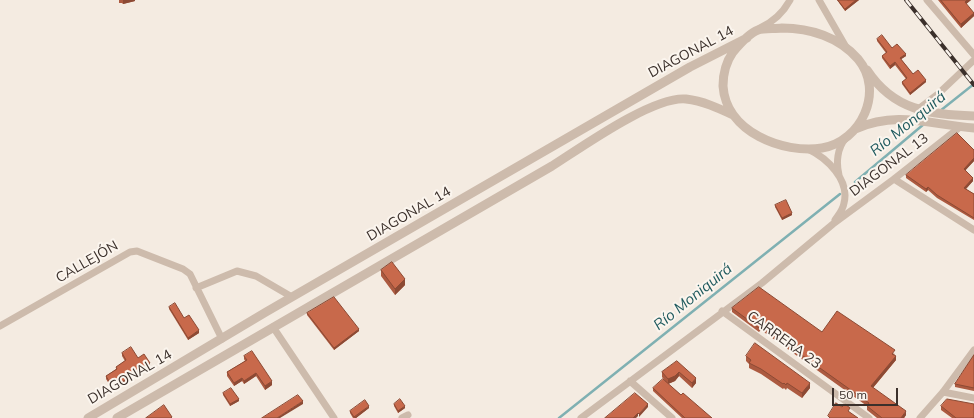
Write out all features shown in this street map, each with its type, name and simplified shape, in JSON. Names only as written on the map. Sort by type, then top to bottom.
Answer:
[{"type":"street","points":[[790,0],[776,19],[758,30],[738,46],[730,56],[725,67],[723,80],[727,104],[733,115],[742,124],[762,138],[784,146],[808,149],[831,146],[848,136],[855,129],[867,108],[869,95],[868,83],[858,60]]},
{"type":"street","points":[[819,0],[848,50]]},
{"type":"street","points":[[927,0],[974,55]]},
{"type":"street","points":[[758,30],[782,28],[806,30],[828,37],[848,50],[879,86],[902,103],[922,110],[974,116]]},
{"type":"street","name":"DIAGONAL 14","points":[[88,418],[292,297],[690,67],[747,38]]},
{"type":"street","name":"DIAGONAL 13","points":[[922,110],[974,60]]},
{"type":"street","name":"DIAGONAL 14","points":[[117,418],[546,169],[641,112],[667,102],[686,99],[708,104],[733,115]]},
{"type":"street","points":[[855,129],[871,123],[902,118],[974,128]]},
{"type":"street","name":"DIAGONAL 13","points":[[581,418],[722,311],[762,283],[833,224],[894,179],[960,127]]},
{"type":"street","name":"DIAGONAL 13","points":[[840,179],[838,170],[838,155],[843,141],[848,136]]},
{"type":"street","name":"DIAGONAL 13","points":[[808,149],[831,165],[843,185],[845,199],[841,211],[833,224]]},
{"type":"street","points":[[894,179],[974,230]]},
{"type":"street","name":"CALLEJÓN","points":[[0,326],[130,252],[137,251],[183,269],[190,274],[196,288]]},
{"type":"street","points":[[222,339],[196,288],[237,271],[256,276],[292,297]]},
{"type":"street","name":"CARRERA 23","points":[[722,311],[869,418]]},
{"type":"street","points":[[273,327],[334,418]]},
{"type":"street","points":[[920,418],[943,392],[974,350]]},
{"type":"street","points":[[630,381],[672,418]]},
{"type":"street","points":[[943,392],[974,398]]},
{"type":"building","points":[[838,0],[856,0],[845,9]]},
{"type":"building","points":[[941,0],[967,0],[965,2],[974,13],[961,24]]},
{"type":"building","points":[[882,35],[892,48],[897,44],[906,54],[900,58],[913,74],[918,70],[926,80],[910,93],[902,82],[907,78],[895,62],[890,66],[882,56],[887,52],[877,39]]},
{"type":"building","points":[[957,133],[974,150],[974,158],[964,169],[973,178],[964,188],[974,194],[974,218],[937,195],[928,187],[926,189],[906,175]]},
{"type":"building","points":[[786,200],[792,213],[782,218],[775,205]]},
{"type":"building","points":[[392,262],[405,279],[395,289],[381,270]]},
{"type":"building","points":[[759,287],[822,332],[837,311],[895,350],[892,354],[896,356],[871,386],[906,411],[901,418],[882,418],[867,406],[869,403],[761,326],[759,328],[732,308]]},
{"type":"building","points":[[334,297],[359,329],[334,348],[307,313]]},
{"type":"building","points":[[175,303],[184,318],[189,315],[199,330],[188,338],[169,307]]},
{"type":"building","points":[[755,343],[810,383],[802,393],[787,383],[786,385],[784,383],[783,384],[761,369],[749,363],[751,360],[746,356]]},
{"type":"building","points":[[131,347],[138,358],[144,354],[150,363],[113,388],[106,376],[117,369],[116,367],[126,360],[122,353]]},
{"type":"building","points":[[252,351],[272,381],[265,386],[256,373],[244,381],[242,378],[234,383],[227,372],[247,360],[244,356]]},
{"type":"building","points":[[974,355],[974,388],[955,384]]},
{"type":"building","points":[[677,361],[696,378],[692,383],[679,372],[675,376],[668,379],[662,372]]},
{"type":"building","points":[[663,379],[681,395],[683,393],[712,418],[685,418],[653,388]]},
{"type":"building","points":[[231,388],[239,399],[230,404],[223,393]]},
{"type":"building","points":[[635,393],[648,404],[639,414],[638,413],[633,418],[605,418]]},
{"type":"building","points":[[298,395],[303,401],[277,418],[262,418]]},
{"type":"building","points":[[400,399],[405,406],[398,411],[394,404]]},
{"type":"building","points":[[947,399],[974,404],[974,418],[956,418],[941,406]]},
{"type":"building","points":[[365,400],[369,406],[354,417],[350,411]]},
{"type":"building","points":[[836,403],[842,407],[845,404],[850,408],[848,411],[858,418],[830,418],[828,416]]},
{"type":"building","points":[[164,405],[172,417],[171,418],[146,418]]},
{"type":"waterway","name":"Río Monquirá","points":[[940,111],[974,84]]},
{"type":"waterway","name":"Río Monquirá","points":[[855,182],[924,124]]},
{"type":"waterway","name":"Río Moniquirá","points":[[559,418],[840,194]]},
{"type":"railway","points":[[906,0],[974,85]]}]
